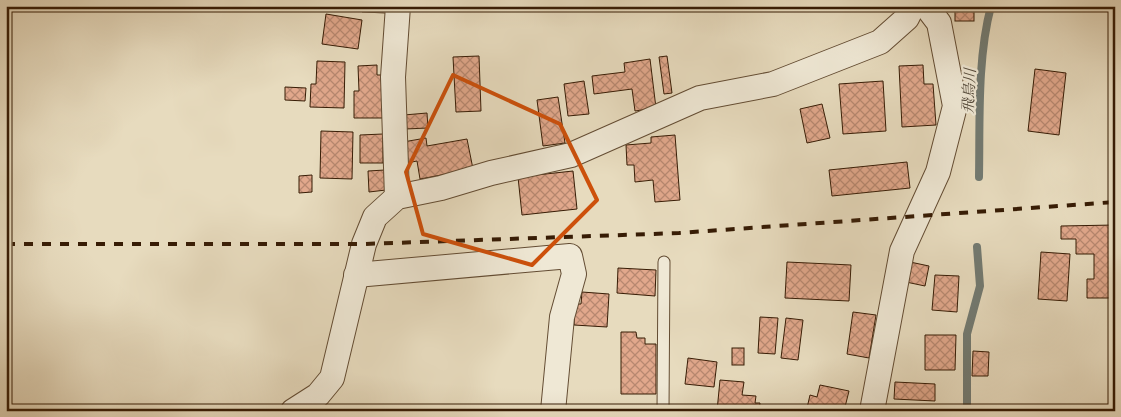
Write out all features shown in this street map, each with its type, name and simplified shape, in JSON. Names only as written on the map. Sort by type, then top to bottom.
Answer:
[{"type":"street","points":[[397,197],[393,77],[398,6]]},
{"type":"street","points":[[293,411],[318,395],[332,378],[356,275],[375,217],[397,197],[441,188],[491,172],[571,155],[700,98],[773,84],[880,42],[907,18],[913,6]]},
{"type":"street","points":[[872,411],[902,251],[938,172],[955,106],[939,23],[926,6]]},
{"type":"street","points":[[356,275],[570,256],[574,274],[562,317],[554,411]]},
{"type":"lane","points":[[663,411],[664,262]]},
{"type":"highlighted area","points":[[453,75],[560,124],[597,200],[532,265],[423,234],[406,172]]},
{"type":"building","points":[[363,6],[387,6],[387,13],[362,12]]},
{"type":"building","points":[[955,6],[974,6],[974,21],[955,21]]},
{"type":"building","points":[[326,14],[362,20],[358,49],[322,44]]},
{"type":"building","points":[[479,56],[481,111],[456,112],[453,57]]},
{"type":"building","points":[[667,56],[672,93],[664,94],[659,57]]},
{"type":"building","points":[[650,59],[656,108],[635,111],[632,89],[594,94],[592,76],[625,72],[624,63]]},
{"type":"building","points":[[317,61],[345,62],[344,108],[310,107],[311,84],[316,84]]},
{"type":"building","points":[[377,65],[377,75],[383,75],[384,118],[354,118],[354,91],[359,91],[358,66]]},
{"type":"building","points":[[923,65],[924,84],[933,84],[936,125],[902,127],[899,66]]},
{"type":"building","points":[[1035,69],[1066,73],[1059,135],[1028,131]]},
{"type":"building","points":[[584,81],[589,114],[568,116],[564,84]]},
{"type":"building","points":[[883,81],[886,131],[843,134],[839,84]]},
{"type":"building","points":[[285,87],[306,88],[305,101],[285,100]]},
{"type":"building","points":[[558,97],[565,143],[543,146],[537,100]]},
{"type":"building","points":[[822,104],[830,138],[807,143],[800,109]]},
{"type":"building","points":[[427,113],[428,128],[405,129],[404,115]]},
{"type":"building","points":[[321,131],[353,132],[352,179],[320,178]]},
{"type":"building","points":[[383,134],[383,163],[360,163],[360,135]]},
{"type":"building","points":[[675,135],[680,200],[655,202],[653,180],[635,182],[634,165],[627,165],[626,145],[651,143],[651,137]]},
{"type":"building","points":[[426,138],[427,146],[467,139],[473,169],[420,179],[417,161],[407,163],[403,142]]},
{"type":"building","points":[[907,162],[910,188],[832,196],[829,170]]},
{"type":"building","points":[[385,170],[386,190],[369,192],[368,171]]},
{"type":"building","points":[[573,171],[577,209],[522,215],[518,177]]},
{"type":"building","points":[[312,175],[312,192],[299,193],[299,176]]},
{"type":"building","points":[[1115,225],[1115,298],[1087,298],[1087,279],[1094,279],[1094,254],[1076,254],[1076,239],[1061,239],[1061,226]]},
{"type":"building","points":[[1041,252],[1070,254],[1067,301],[1038,299]]},
{"type":"building","points":[[787,262],[851,265],[849,301],[785,298]]},
{"type":"building","points":[[910,262],[929,266],[925,286],[906,282]]},
{"type":"building","points":[[618,268],[656,270],[655,296],[617,293]]},
{"type":"building","points":[[935,275],[959,276],[957,312],[932,310]]},
{"type":"building","points":[[582,292],[609,294],[607,327],[574,325],[575,304],[581,304]]},
{"type":"building","points":[[853,312],[876,315],[869,358],[847,354]]},
{"type":"building","points":[[760,317],[778,318],[775,354],[758,353]]},
{"type":"building","points":[[786,318],[803,320],[798,360],[781,358]]},
{"type":"building","points":[[621,332],[636,332],[637,338],[645,338],[645,344],[656,344],[656,394],[621,394]]},
{"type":"building","points":[[925,335],[956,335],[955,370],[925,370]]},
{"type":"building","points":[[732,348],[744,348],[744,365],[732,365]]},
{"type":"building","points":[[973,351],[989,352],[988,376],[972,376]]},
{"type":"building","points":[[688,358],[717,362],[714,387],[685,384]]},
{"type":"building","points":[[720,380],[744,382],[742,395],[756,396],[755,403],[760,403],[759,411],[717,411]]},
{"type":"building","points":[[895,382],[935,384],[935,401],[894,399]]},
{"type":"building","points":[[820,385],[849,391],[844,411],[801,411],[802,406],[807,408],[810,395],[817,397]]},
{"type":"waterway","name":"飛鳥川","points":[[979,177],[981,69],[991,6]]},
{"type":"waterway","name":"飛鳥川","points":[[967,411],[967,334],[980,286],[977,247]]},
{"type":"railway","points":[[6,244],[364,244],[679,233],[1115,202]]}]
